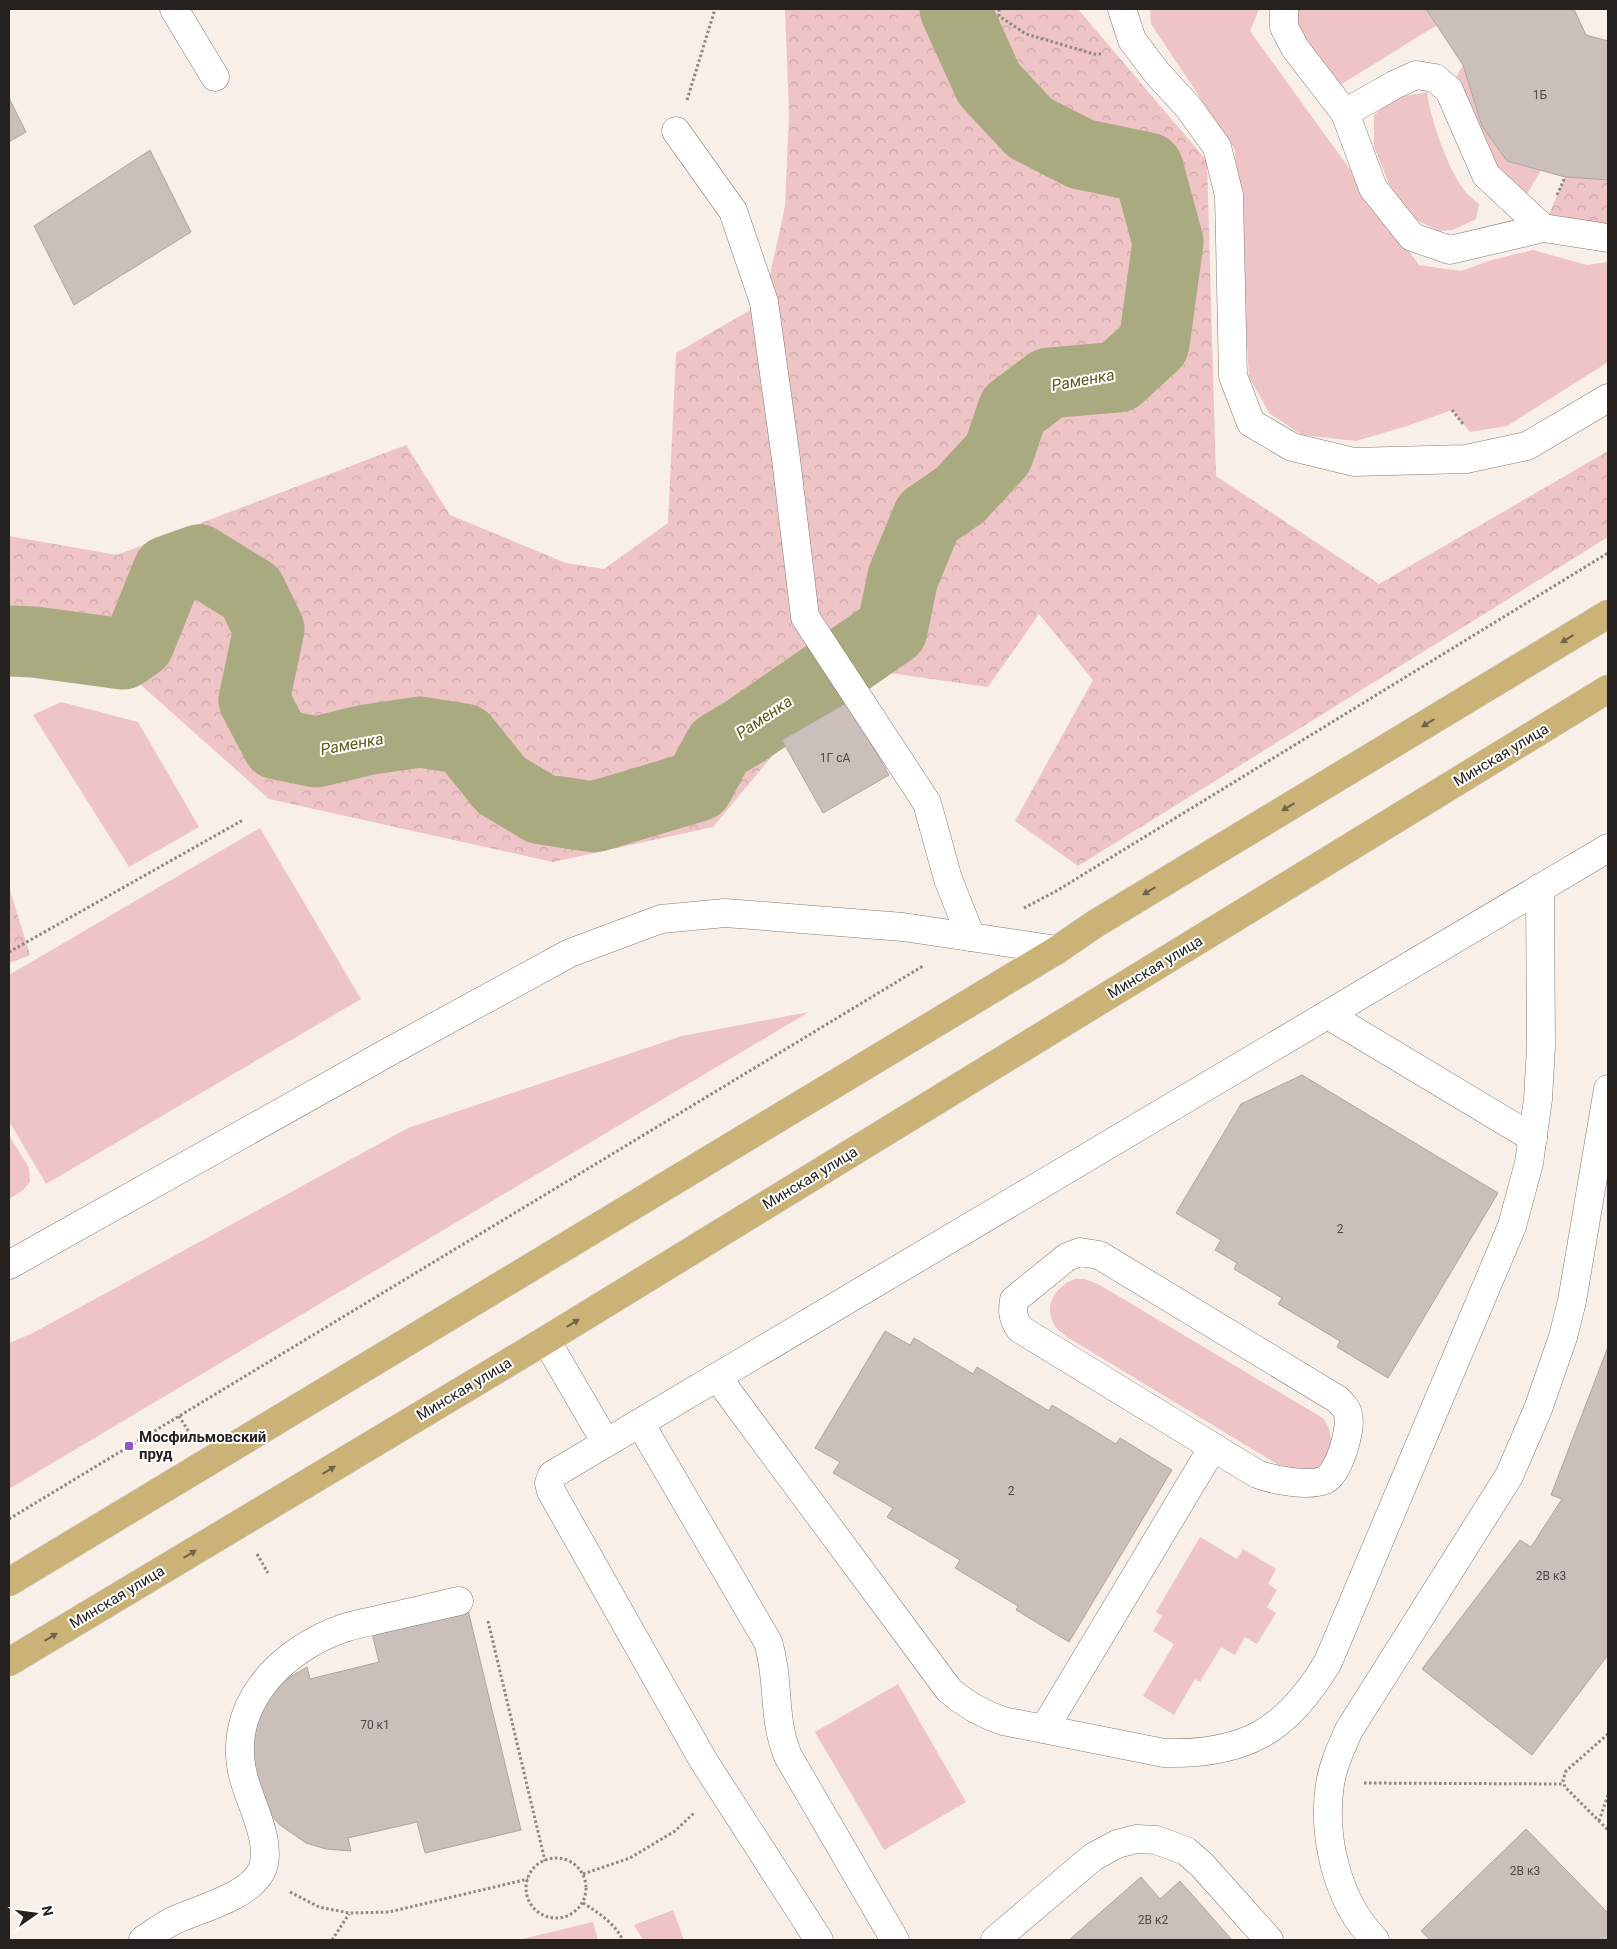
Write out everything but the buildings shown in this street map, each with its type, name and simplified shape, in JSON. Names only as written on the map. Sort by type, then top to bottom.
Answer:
[{"type":"main road","points":[[9,1582],[1057,950],[1095,924],[1608,614]]},
{"type":"main road","name":"Минская улица","points":[[9,1662],[546,1340],[1608,689]]},
{"type":"lane","points":[[174,9],[215,77]]},
{"type":"lane","points":[[1122,9],[1132,40],[1157,73],[1189,108],[1217,146],[1229,195],[1233,376],[1251,424],[1292,446],[1354,462],[1466,459],[1526,446],[1608,398]]},
{"type":"lane","points":[[1284,9],[1284,27],[1295,48],[1345,113],[1373,188],[1412,237],[1450,250],[1543,228],[1608,238]]},
{"type":"lane","points":[[1345,113],[1394,84],[1416,75],[1435,78],[1449,90],[1486,175],[1543,228]]},
{"type":"lane","points":[[676,131],[733,211],[764,302],[786,460],[804,617],[927,803],[948,879],[971,937]]},
{"type":"lane","points":[[819,1940],[703,1760],[549,1487],[552,1475],[1608,848]]},
{"type":"lane","points":[[716,1377],[949,1690],[966,1705],[982,1714],[1002,1721],[1164,1753],[1191,1754],[1228,1749],[1252,1740],[1271,1729],[1288,1716],[1313,1688],[1328,1662],[1512,1226],[1529,1163],[1538,1099],[1541,1048],[1540,888]]},
{"type":"lane","points":[[9,1265],[394,1049],[562,958],[661,918],[725,913],[903,926],[1057,950]]},
{"type":"lane","points":[[1328,1015],[1533,1138]]},
{"type":"lane","points":[[1375,1940],[1346,1897],[1335,1866],[1329,1839],[1330,1783],[1337,1756],[1348,1730],[1509,1476],[1538,1409],[1563,1337],[1572,1300],[1608,1089]]},
{"type":"lane","points":[[1080,1252],[1099,1255],[1337,1399],[1348,1413],[1349,1427],[1336,1470],[1324,1480],[1313,1483],[1264,1476],[1213,1447],[1020,1330],[1012,1310],[1014,1300],[1067,1257],[1080,1252]]},
{"type":"lane","points":[[546,1340],[606,1443]]},
{"type":"lane","points":[[640,1422],[768,1642],[776,1675],[778,1725],[788,1756],[895,1940]]},
{"type":"lane","points":[[1044,1729],[1213,1447]]},
{"type":"lane","points":[[143,1940],[173,1921],[235,1895],[254,1882],[262,1870],[265,1858],[264,1838],[244,1779],[240,1749],[244,1722],[252,1700],[262,1684],[294,1654],[322,1638],[345,1628],[458,1601]]},
{"type":"lane","points":[[999,1939],[1093,1857],[1116,1844],[1136,1840],[1156,1840],[1186,1851],[1202,1865],[1269,1940]]},
{"type":"path","points":[[676,131],[715,9]]},
{"type":"path","points":[[999,9],[999,16],[1026,34],[1094,54],[1110,55]]},
{"type":"path","points":[[1023,909],[1058,890],[1608,552]]},
{"type":"path","points":[[9,952],[244,820]]},
{"type":"path","points":[[9,1518],[971,937]]},
{"type":"path","points":[[179,1416],[189,1434]]},
{"type":"path","points":[[257,1554],[268,1573]]},
{"type":"path","points":[[458,1601],[474,1602],[484,1609],[487,1615],[545,1861]]},
{"type":"path","points":[[1608,1734],[1566,1771],[1564,1776],[1564,1784],[1608,1830]]},
{"type":"path","points":[[1330,1783],[1564,1784]]},
{"type":"path","points":[[583,1874],[630,1858],[656,1844],[697,1811],[719,1786]]},
{"type":"path","points":[[1599,1821],[1608,1795]]},
{"type":"path","points":[[560,1858],[573,1864],[583,1874],[586,1889],[582,1903],[572,1914],[558,1919],[544,1916],[532,1907],[527,1893],[528,1879],[535,1868],[545,1861],[560,1858]]},
{"type":"path","points":[[262,1870],[292,1894],[319,1907],[349,1913],[389,1912],[528,1879]]},
{"type":"path","points":[[582,1903],[601,1914],[623,1940]]},
{"type":"path","points":[[332,1940],[349,1913]]},
{"type":"green space","points":[[785,9],[1078,9],[1207,161],[1216,476],[1379,584],[1608,451],[1608,537],[1078,866],[1015,821],[1093,680],[1039,614],[988,687],[868,670],[787,738],[713,827],[553,862],[269,799],[88,638],[9,676],[9,536],[117,555],[406,445],[450,515],[566,563],[604,569],[668,523],[676,353],[764,302],[785,207],[789,113]]},
{"type":"green space","points":[[1150,9],[1259,9],[1250,31],[1419,265],[1461,271],[1492,260],[1533,250],[1587,265],[1608,262],[1608,362],[1507,426],[1470,432],[1452,410],[1356,441],[1302,435],[1269,413],[1249,377],[1235,150],[1151,24]]},
{"type":"green space","points":[[1284,9],[1426,9],[1437,25],[1329,92]]},
{"type":"green space","points":[[1463,65],[1482,126],[1507,161],[1541,170],[1520,206],[1449,90]]},
{"type":"green space","points":[[1427,92],[1435,128],[1445,155],[1464,190],[1479,204],[1476,219],[1453,230],[1439,231],[1412,218],[1390,186],[1374,147],[1374,115],[1394,98]]},
{"type":"green space","points":[[1565,177],[1608,180],[1608,230],[1543,228]]},
{"type":"green space","points":[[61,702],[138,722],[199,827],[129,867],[33,715]]},
{"type":"green space","points":[[260,828],[361,999],[46,1184],[9,1121],[9,975]]},
{"type":"green space","points":[[9,887],[30,955],[9,963]]},
{"type":"green space","points":[[809,1012],[9,1489],[9,1343],[31,1334],[408,1128],[682,1036]]},
{"type":"green space","points":[[9,1135],[29,1168],[30,1182],[23,1190],[9,1199]]},
{"type":"green space","points":[[1074,1279],[1084,1279],[1098,1284],[1323,1418],[1330,1431],[1331,1439],[1331,1446],[1326,1459],[1321,1465],[1312,1470],[1290,1472],[1067,1337],[1055,1326],[1051,1319],[1050,1311],[1053,1298],[1057,1292],[1067,1282]]},
{"type":"green space","points":[[1200,1537],[1237,1559],[1243,1549],[1276,1569],[1268,1584],[1277,1590],[1267,1607],[1276,1613],[1257,1644],[1245,1637],[1235,1655],[1221,1647],[1200,1682],[1195,1679],[1174,1715],[1143,1696],[1174,1644],[1153,1631],[1162,1616],[1156,1612]]},
{"type":"green space","points":[[898,1684],[966,1802],[884,1850],[815,1732]]},
{"type":"green space","points":[[673,1910],[684,1940],[643,1940],[634,1925]]},
{"type":"green space","points":[[593,1922],[598,1940],[518,1940]]},
{"type":"waterway","name":"Раменка","points":[[9,641],[34,642],[123,654],[139,643],[168,571],[199,560],[251,592],[269,629],[254,700],[277,744],[316,752],[366,740],[420,732],[464,739],[501,785],[541,809],[594,817],[698,786],[719,747],[747,730],[892,630],[903,577],[928,517],[960,495],[998,454],[1013,410],[1049,383],[1118,377],[1154,344],[1168,242],[1148,168],[1081,154],[1030,128],[989,84],[955,9]]},
{"type":"place","name":"Мосфильмовский пруд","points":[[129,1446]]}]
